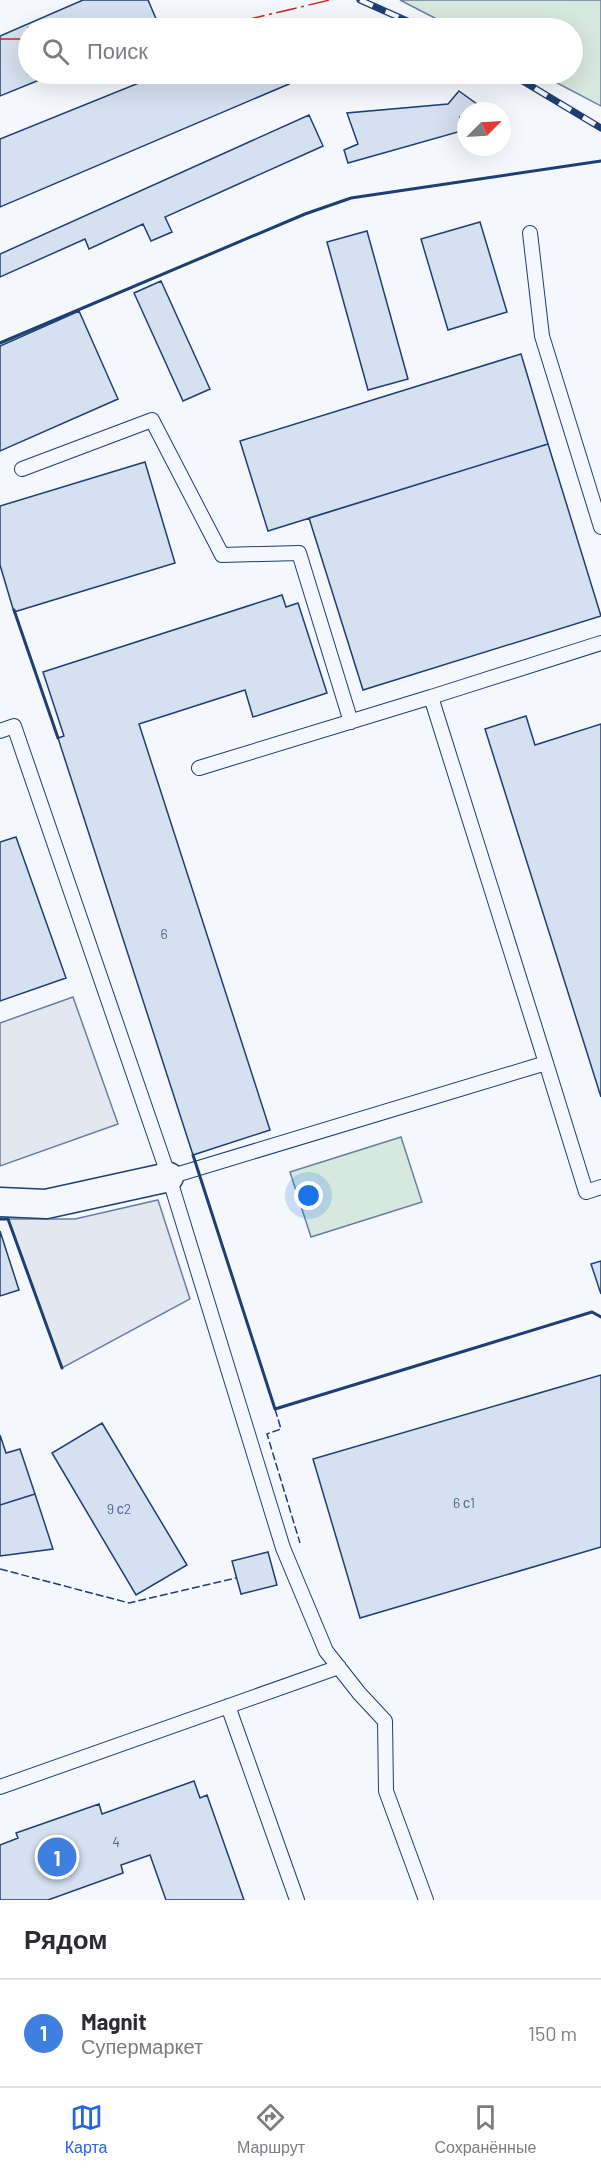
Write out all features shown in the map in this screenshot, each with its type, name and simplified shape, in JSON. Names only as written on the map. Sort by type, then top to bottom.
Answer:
[{"type":"street","points":[[0,1202],[46,1204],[170,1178]]},
{"type":"lane","points":[[530,233],[542,336],[601,527]]},
{"type":"lane","points":[[22,469],[152,420],[222,555],[299,553],[351,722]]},
{"type":"lane","points":[[199,768],[601,643]]},
{"type":"lane","points":[[430,698],[586,1192],[601,1187]]},
{"type":"lane","points":[[0,731],[14,726],[170,1178],[283,1548],[326,1651],[385,1721],[386,1791],[426,1900]]},
{"type":"lane","points":[[170,1178],[546,1064]]},
{"type":"lane","points":[[0,1787],[339,1667]]},
{"type":"lane","points":[[228,1706],[297,1900]]},
{"type":"shaded area","points":[[400,0],[601,0],[601,106],[559,84],[583,84],[583,18],[435,18]]},
{"type":"shaded area","points":[[73,997],[118,1124],[0,1166],[0,1023]]},
{"type":"shaded area","points":[[401,1137],[422,1202],[311,1237],[290,1172]]},
{"type":"shaded area","points":[[158,1200],[190,1299],[62,1368],[8,1219],[75,1219]]},
{"type":"building","points":[[83,0],[148,0],[156,18],[42,18]]},
{"type":"building","points":[[18,28],[18,84],[29,84],[0,96],[0,36]]},
{"type":"building","points":[[136,84],[289,84],[0,207],[0,139]]},
{"type":"building","points":[[459,91],[474,102],[457,102],[457,132],[348,163],[344,150],[358,144],[347,113],[448,104]]},
{"type":"building","points":[[309,115],[323,146],[165,217],[172,232],[151,241],[143,224],[89,249],[85,239],[0,277],[0,254]]},
{"type":"building","points":[[480,222],[507,312],[448,330],[421,239]]},
{"type":"building","points":[[367,231],[408,379],[368,390],[327,242]]},
{"type":"building","points":[[161,281],[210,389],[183,401],[134,293]]},
{"type":"building","points":[[79,311],[118,399],[0,451],[0,346]]},
{"type":"building","points":[[521,354],[548,444],[268,531],[240,441]]},
{"type":"building","points":[[548,444],[601,616],[363,690],[309,518]]},
{"type":"building","points":[[145,462],[175,563],[14,612],[0,565],[0,506]]},
{"type":"building","points":[[282,595],[286,607],[298,603],[327,693],[253,717],[245,690],[139,724],[270,1130],[193,1155],[58,738],[64,736],[43,672]]},
{"type":"building","points":[[526,716],[535,745],[601,724],[601,1097],[485,729]]},
{"type":"building","points":[[16,837],[66,978],[0,1001],[0,842]]},
{"type":"building","points":[[0,1231],[19,1290],[0,1296]]},
{"type":"building","points":[[601,1261],[601,1294],[591,1264]]},
{"type":"building","points":[[601,1375],[601,1547],[360,1618],[313,1459]]},
{"type":"building","points":[[102,1423],[187,1565],[136,1595],[52,1453]]},
{"type":"building","points":[[0,1435],[6,1453],[20,1449],[35,1494],[0,1505]]},
{"type":"building","points":[[35,1494],[53,1549],[0,1556],[0,1505]]},
{"type":"building","points":[[268,1552],[277,1585],[241,1594],[232,1561]]},
{"type":"building","points":[[194,1781],[200,1798],[207,1795],[244,1900],[166,1900],[150,1855],[121,1865],[123,1873],[48,1900],[0,1900],[0,1845],[18,1838],[16,1833],[99,1804],[102,1814]]},
{"type":"railway","points":[[360,0],[400,18]]},
{"type":"railway","points":[[528,84],[601,128]]},
{"type":"fence","points":[[275,1409],[281,1429],[267,1434],[300,1543]]},
{"type":"fence","points":[[0,1569],[129,1603],[236,1578]]},
{"type":"wall","points":[[0,343],[305,214],[351,198],[601,161]]},
{"type":"wall","points":[[14,610],[58,738]]},
{"type":"wall","points":[[193,1155],[275,1409],[592,1312],[601,1317]]},
{"type":"wall","points":[[0,1219],[8,1219],[62,1368]]},
{"type":"power","points":[[254,18],[330,0]]},
{"type":"power","points":[[0,39],[18,39]]},
{"type":"place","name":"Magnit","points":[[57,1857]]}]
